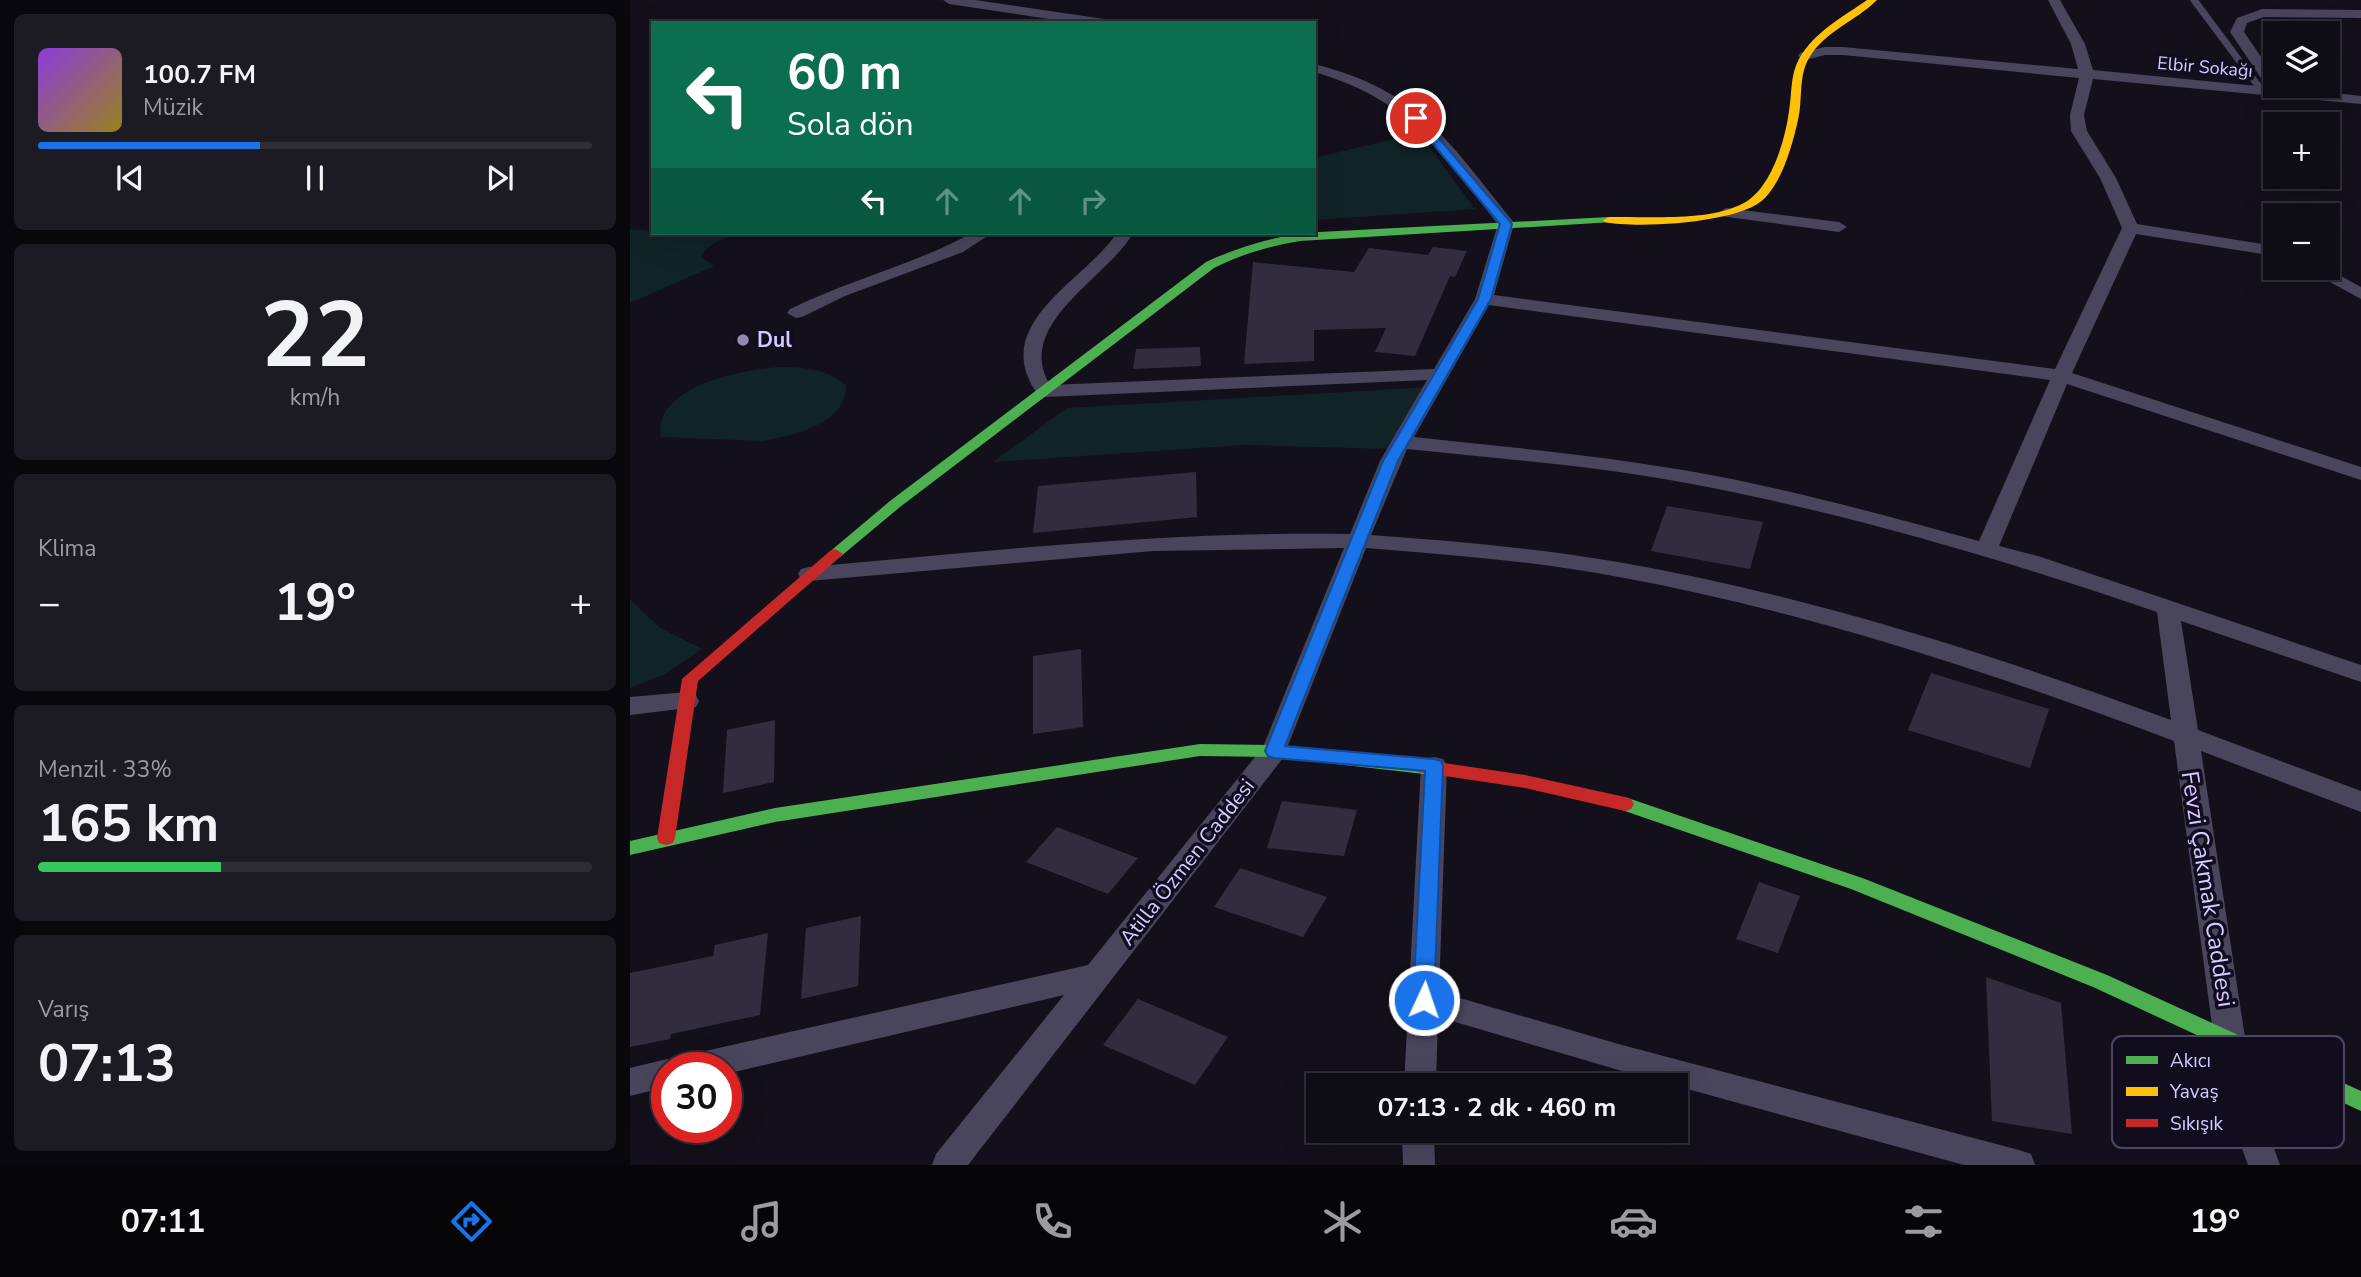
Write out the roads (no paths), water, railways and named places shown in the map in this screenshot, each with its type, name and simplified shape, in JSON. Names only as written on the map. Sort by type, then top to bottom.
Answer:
[{"type":"street","points":[[949,0],[1091,21]]},
{"type":"street","points":[[1726,213],[1754,202],[1766,191],[1794,114],[1798,71],[1805,56],[1815,43],[1873,0]]},
{"type":"street","points":[[1987,548],[2061,376],[2130,228],[2108,178],[2079,131],[2077,115],[2087,75],[2078,44],[2054,0]]},
{"type":"street","points":[[2263,70],[2237,32],[2242,21],[2262,13],[2361,14]]},
{"type":"street","name":"Elbir Sokağı","points":[[1805,56],[1818,52],[1843,51],[2262,91]]},
{"type":"street","points":[[1316,69],[1366,85],[1406,109],[1426,127],[1506,224]]},
{"type":"street","name":"Elbir Sokağı","points":[[2340,98],[2361,100]]},
{"type":"street","points":[[666,838],[690,679],[809,574],[946,464],[1210,265],[1234,252],[1289,240],[1506,224],[1726,213],[1839,227]]},
{"type":"street","name":"Atilla Özmen Caddesi","points":[[948,1165],[1274,751],[1390,461],[1484,299],[1506,224]]},
{"type":"street","points":[[2130,228],[2263,249]]},
{"type":"street","points":[[796,313],[839,292],[957,248],[980,235]]},
{"type":"street","points":[[1045,391],[1033,373],[1032,363],[1038,330],[1060,296],[1110,253],[1124,235]]},
{"type":"street","points":[[2335,280],[2361,294]]},
{"type":"street","points":[[1484,299],[2061,376],[2361,474]]},
{"type":"street","points":[[1045,391],[1441,374]]},
{"type":"street","points":[[1401,442],[1565,459],[1714,481],[1839,509],[2030,561],[2361,674]]},
{"type":"street","points":[[809,574],[1191,541],[1359,541],[1546,558],[1623,570],[1741,594],[1933,649],[2184,733],[2361,802]]},
{"type":"street","name":"Fevzi Çakmak Caddesi","points":[[2168,609],[2230,1036]]},
{"type":"street","points":[[630,706],[687,701]]},
{"type":"street","points":[[630,848],[775,815],[1200,750],[1274,751],[1434,766],[1496,774],[1594,795],[1768,851],[1976,929],[2222,1036]]},
{"type":"street","points":[[1421,1073],[1434,766]]},
{"type":"street","points":[[742,1057],[1099,975]]},
{"type":"street","points":[[1424,1000],[1622,1058],[2019,1165]]},
{"type":"street","points":[[630,1082],[651,1077]]},
{"type":"street","points":[[2344,1093],[2361,1101]]},
{"type":"street","points":[[1418,1143],[1419,1165]]},
{"type":"street","name":"Fevzi Çakmak Caddesi","points":[[2258,1148],[2264,1165]]},
{"type":"lane","points":[[2194,0],[2262,91]]},
{"type":"place","name":"Dul","points":[[743,340]]}]
